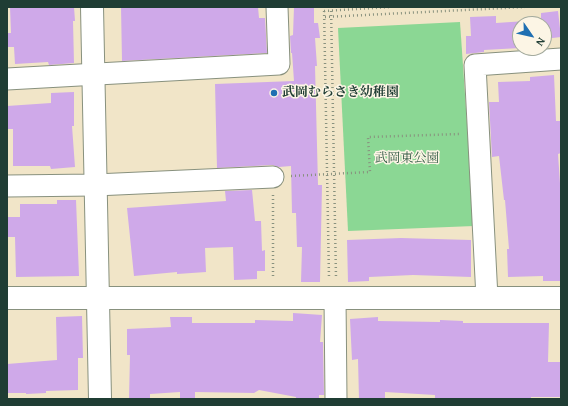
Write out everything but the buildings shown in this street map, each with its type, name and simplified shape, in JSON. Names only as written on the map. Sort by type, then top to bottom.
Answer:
[{"type":"street","points":[[92,7],[92,74],[100,399]]},
{"type":"street","points":[[7,79],[278,64],[277,7]]},
{"type":"street","points":[[487,298],[475,65],[561,58]]},
{"type":"street","points":[[7,186],[95,185],[272,176]]},
{"type":"street","points":[[333,285],[336,399]]},
{"type":"street","points":[[7,298],[98,298],[333,285],[487,298],[561,298]]},
{"type":"path","points":[[324,7],[326,174],[333,285]]},
{"type":"path","points":[[324,11],[331,9],[391,7]]},
{"type":"path","points":[[325,17],[525,7]]},
{"type":"path","points":[[331,9],[334,174],[333,285]]},
{"type":"path","points":[[273,279],[272,176],[370,172],[368,137],[479,133]]},
{"type":"green space","name":"武岡東公園","points":[[460,22],[474,226],[348,231],[338,28]]},
{"type":"place","name":"武岡むらさき幼稚園","points":[[274,93]]}]
